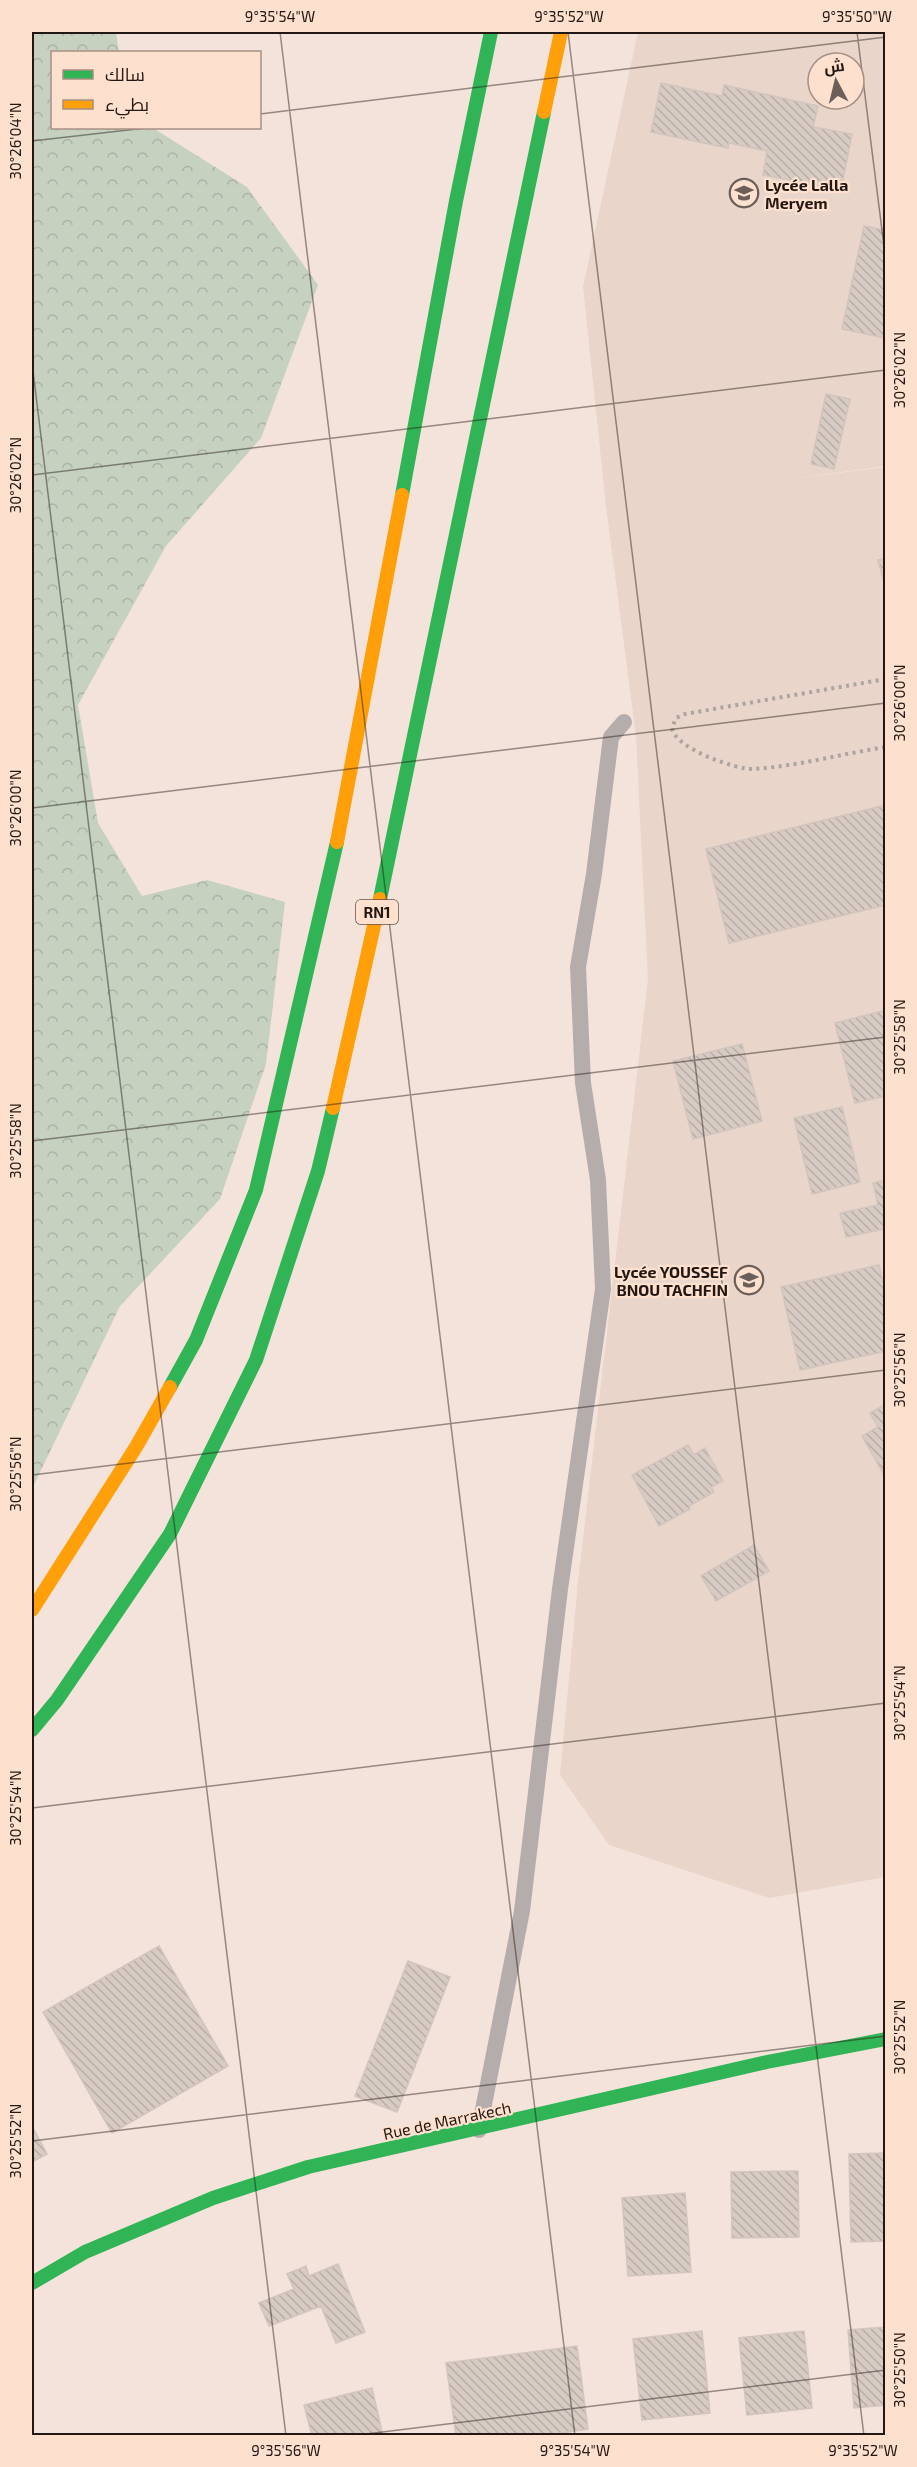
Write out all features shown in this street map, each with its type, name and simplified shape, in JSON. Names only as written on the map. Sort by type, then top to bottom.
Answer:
[{"type":"main road","points":[[32,1610],[136,1447],[196,1340],[256,1190],[338,840],[456,201],[491,32]]},
{"type":"main road","name":"RN1","points":[[32,1730],[57,1700],[170,1534],[256,1360],[318,1171],[368,955],[561,32]]},
{"type":"main road","name":"Rue de Marrakech","points":[[32,2283],[85,2252],[213,2198],[308,2167],[479,2130],[767,2062],[885,2038]]},
{"type":"lane","points":[[479,2130],[522,1911],[560,1589],[603,1289],[598,1180],[583,1083],[578,967],[594,874],[611,737],[624,722]]},
{"type":"path","points":[[885,679],[685,714],[676,718],[672,728],[675,738],[695,752],[752,769],[885,747]]},
{"type":"shaded area","name":"Lycée YOUSSEF BNOU TACHFIN","points":[[638,32],[885,32],[885,466],[777,481],[885,467],[885,1877],[769,1898],[609,1845],[560,1775],[578,1582],[648,979],[636,736],[606,506],[583,287]]},
{"type":"green space","points":[[32,32],[116,32],[119,51],[51,51],[51,129],[155,129],[247,187],[318,285],[261,438],[166,546],[78,705],[98,823],[142,896],[207,880],[285,902],[266,1064],[220,1199],[120,1306],[32,1489]]},
{"type":"building","points":[[661,83],[722,96],[724,85],[806,103],[806,111],[817,111],[813,127],[852,134],[841,190],[763,175],[767,151],[729,143],[728,148],[651,132]]},
{"type":"building","points":[[864,226],[886,230],[885,338],[842,329]]},
{"type":"building","points":[[826,394],[850,399],[834,469],[811,464]]},
{"type":"building","points":[[886,559],[886,590],[878,560]]},
{"type":"building","points":[[886,805],[886,905],[729,943],[706,849]]},
{"type":"building","points":[[886,1010],[886,1096],[855,1103],[835,1023]]},
{"type":"building","points":[[742,1044],[762,1121],[693,1139],[673,1061]]},
{"type":"building","points":[[842,1107],[860,1182],[812,1194],[794,1118]]},
{"type":"building","points":[[886,1180],[886,1236],[884,1229],[846,1237],[840,1213],[878,1205],[873,1183]]},
{"type":"building","points":[[879,1265],[886,1295],[886,1351],[800,1370],[781,1287]]},
{"type":"building","points":[[886,1404],[886,1478],[862,1436],[878,1427],[870,1413]]},
{"type":"building","points":[[688,1445],[694,1455],[705,1448],[723,1481],[711,1487],[714,1492],[689,1506],[690,1509],[659,1526],[632,1475]]},
{"type":"building","points":[[754,1545],[769,1571],[716,1601],[701,1576]]},
{"type":"building","points":[[159,1946],[228,2066],[112,2133],[43,2012]]},
{"type":"building","points":[[408,1961],[450,1977],[397,2112],[355,2096]]},
{"type":"building","points":[[32,2126],[47,2154],[32,2162]]},
{"type":"building","points":[[886,2153],[886,2241],[851,2242],[849,2154]]},
{"type":"building","points":[[798,2171],[799,2237],[732,2238],[731,2172]]},
{"type":"building","points":[[685,2193],[691,2272],[628,2276],[622,2198]]},
{"type":"building","points":[[338,2264],[365,2332],[336,2343],[321,2306],[269,2326],[259,2303],[294,2289],[287,2274],[306,2266],[309,2276]]},
{"type":"building","points":[[886,2327],[886,2405],[854,2408],[848,2330]]},
{"type":"building","points":[[702,2331],[710,2413],[642,2420],[633,2339]]},
{"type":"building","points":[[804,2331],[812,2408],[747,2415],[739,2338]]},
{"type":"building","points":[[577,2346],[588,2429],[541,2436],[456,2436],[446,2363]]},
{"type":"building","points":[[372,2388],[383,2436],[312,2436],[304,2405]]},
{"type":"traffic: fast","points":[[402,495],[456,201],[491,32]]},
{"type":"traffic: fast","points":[[380,899],[544,112]]},
{"type":"traffic: fast","points":[[170,1387],[196,1340],[256,1190],[337,842]]},
{"type":"traffic: fast","points":[[32,1730],[57,1700],[170,1534],[256,1360],[318,1171],[333,1108]]},
{"type":"traffic: fast","points":[[32,2283],[85,2252],[213,2198],[308,2167],[767,2062],[886,2039]]},
{"type":"traffic: slow","points":[[544,112],[561,32]]},
{"type":"traffic: slow","points":[[337,842],[402,495]]},
{"type":"traffic: slow","points":[[333,1108],[380,899]]},
{"type":"traffic: slow","points":[[32,1610],[136,1447],[170,1387]]},
{"type":"place","name":"Lycée Lalla Meryem","points":[[744,193]]},
{"type":"place","name":"Lycée YOUSSEF BNOU TACHFIN","points":[[749,1280]]}]
